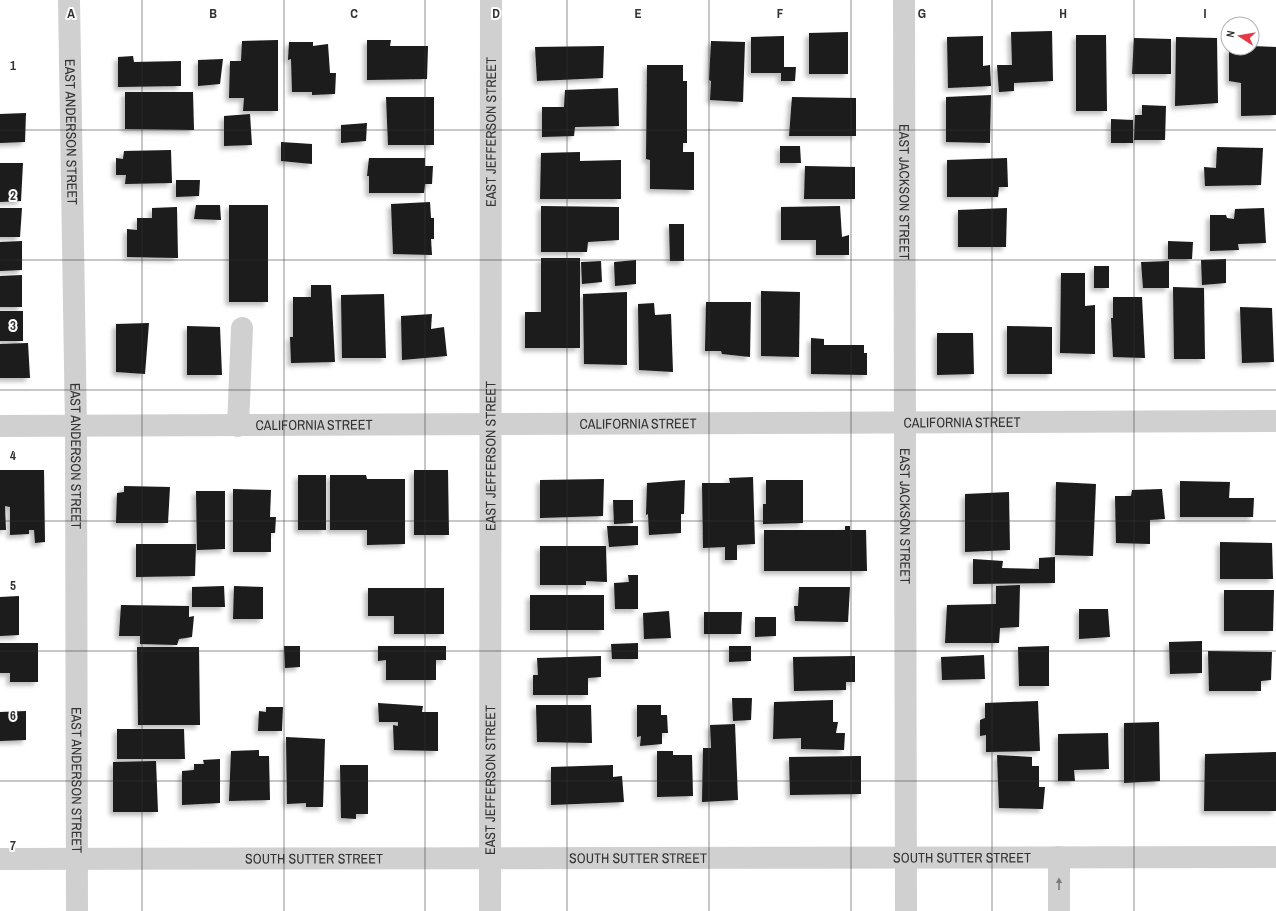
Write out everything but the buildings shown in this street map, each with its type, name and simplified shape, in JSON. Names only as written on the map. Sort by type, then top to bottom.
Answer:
[{"type":"street","name":"EAST ANDERSON STREET","points":[[69,0],[76,427],[77,911]]},
{"type":"street","name":"EAST JEFFERSON STREET","points":[[490,911],[491,0]]},
{"type":"street","name":"EAST JACKSON STREET","points":[[904,0],[906,911]]},
{"type":"street","points":[[238,426],[242,328]]},
{"type":"street","name":"CALIFORNIA STREET","points":[[0,426],[491,426],[905,422],[1276,421]]},
{"type":"street","points":[[1059,857],[1059,911]]},
{"type":"street","name":"SOUTH SUTTER STREET","points":[[0,859],[1276,857]]}]
